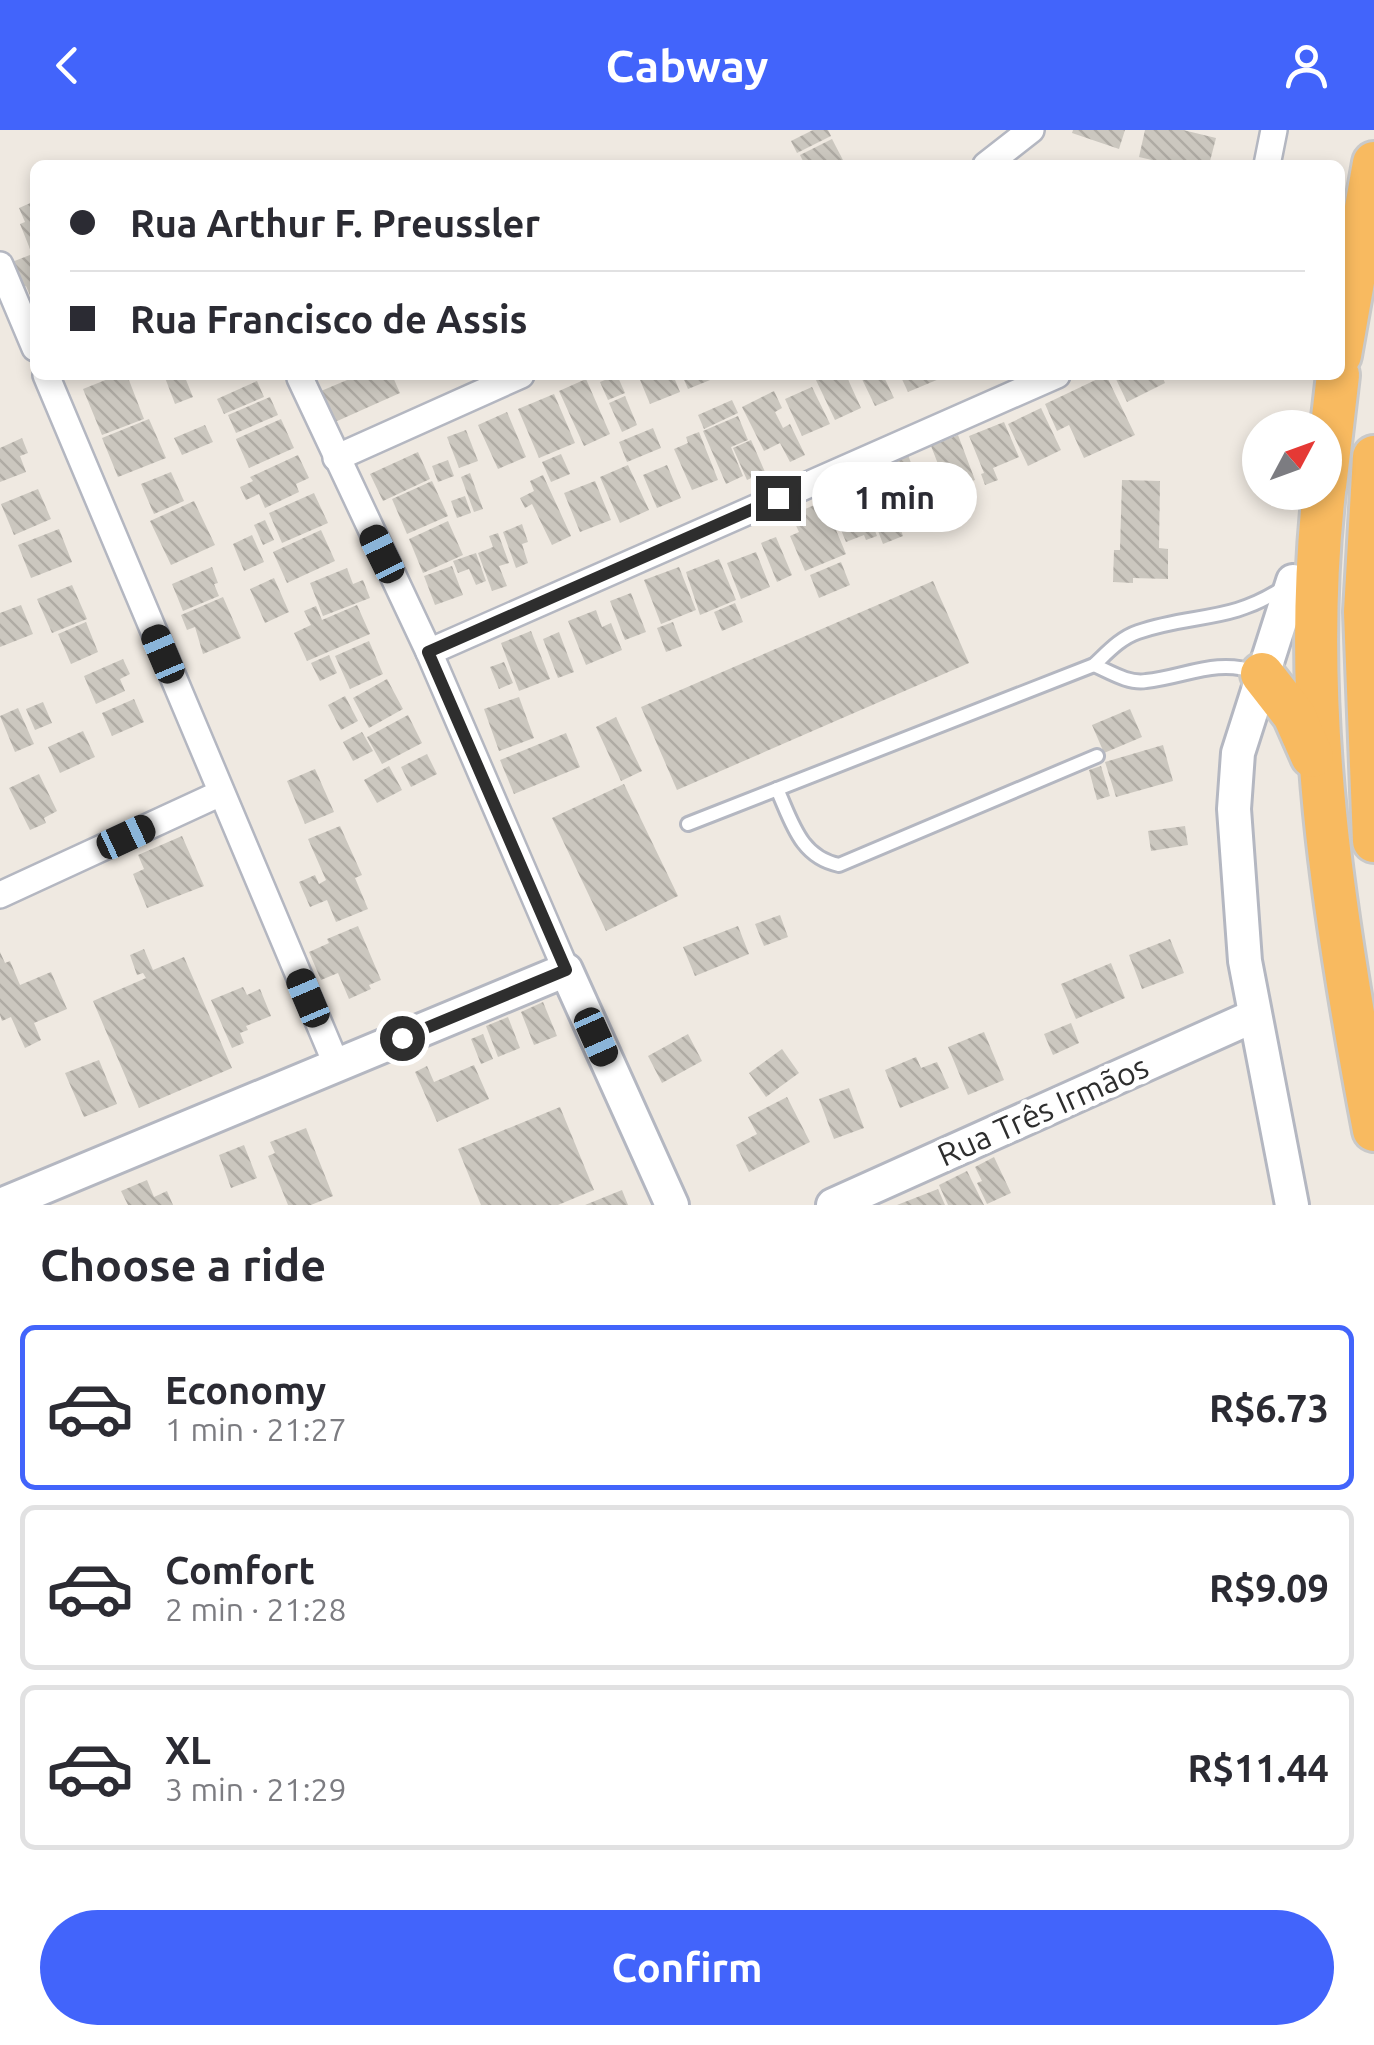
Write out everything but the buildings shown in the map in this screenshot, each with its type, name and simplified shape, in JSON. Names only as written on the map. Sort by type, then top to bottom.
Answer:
[{"type":"highway","points":[[1345,327],[1374,163]]},
{"type":"highway","points":[[1334,410],[1337,380]]},
{"type":"highway","points":[[1374,456],[1364,612],[1374,841]]},
{"type":"highway","points":[[1293,580],[1320,510]]},
{"type":"highway","points":[[1323,510],[1316,638],[1319,775],[1344,966],[1374,1130]]},
{"type":"highway","points":[[1262,674],[1294,714],[1319,775]]},
{"type":"street","points":[[992,160],[1031,130]]},
{"type":"street","points":[[1268,160],[1274,130]]},
{"type":"street","points":[[0,265],[30,336]]},
{"type":"street","points":[[48,380],[337,1066]]},
{"type":"street","points":[[301,380],[428,652],[672,1205]]},
{"type":"street","points":[[336,458],[510,380]]},
{"type":"street","points":[[428,652],[1047,380]]},
{"type":"street","points":[[1292,1205],[1254,1016],[1238,882],[1234,777],[1293,580]]},
{"type":"street","points":[[0,896],[221,793]]},
{"type":"street","points":[[1,1205],[47,1196],[337,1066],[566,970]]},
{"type":"street","name":"Rua Três Irmãos","points":[[833,1205],[1254,1016]]},
{"type":"lane","points":[[688,824],[1094,666],[1120,642],[1139,632],[1249,608],[1293,580]]},
{"type":"lane","points":[[1094,666],[1144,682],[1221,666],[1262,674]]},
{"type":"lane","points":[[777,788],[805,846],[819,861],[839,865],[1097,756]]},
{"type":"route","points":[[402,1038],[566,970],[428,652],[778,498]]}]
